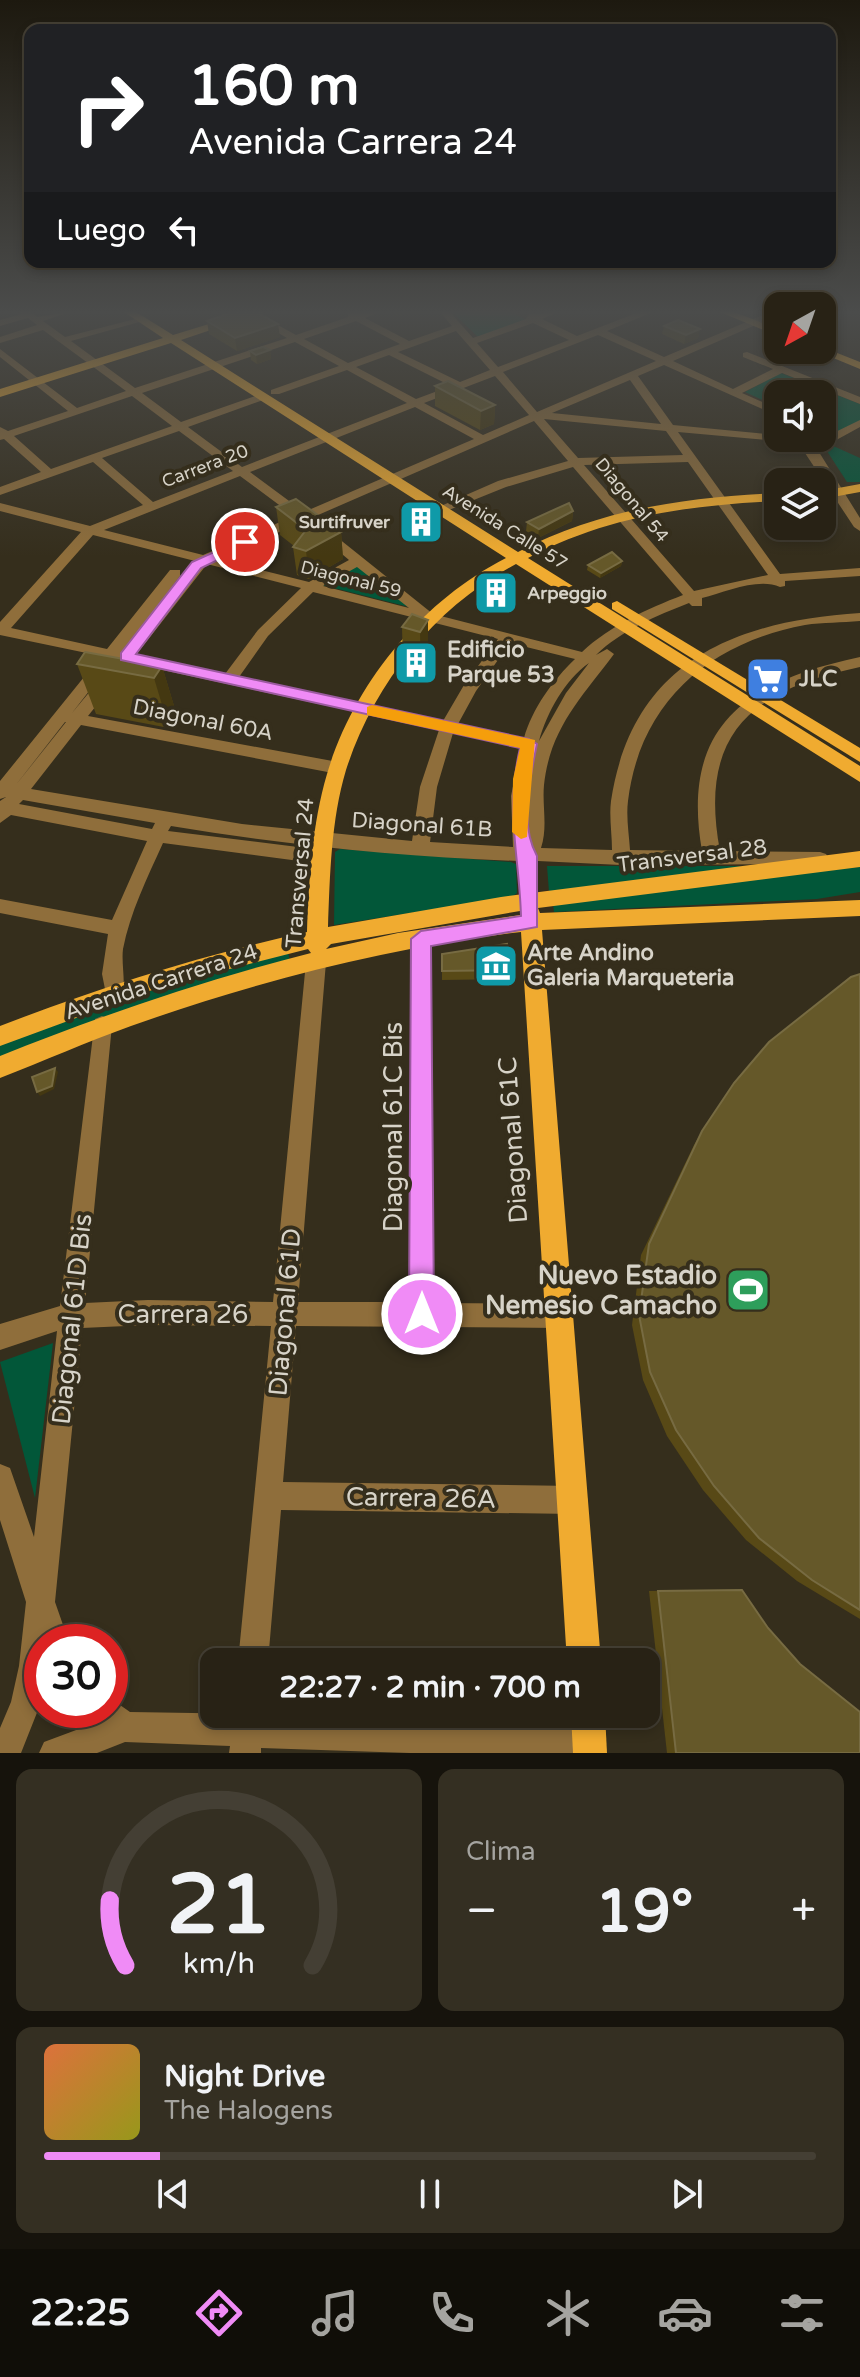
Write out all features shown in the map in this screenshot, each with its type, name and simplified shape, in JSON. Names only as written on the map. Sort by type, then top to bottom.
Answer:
[{"type":"main road","name":"Avenida Calle 57","points":[[258,394],[333,435],[757,701],[860,775]]},
{"type":"main road","name":"Avenida Calle 57","points":[[277,394],[333,435]]},
{"type":"main road","name":"Transversal 24","points":[[316,962],[323,849],[338,768],[363,708],[394,659],[431,618],[471,584],[522,554],[579,529],[621,516],[720,500],[764,498]]},
{"type":"main road","name":"Avenida Calle 57","points":[[757,701],[860,756]]},
{"type":"main road","name":"Transversal 28","points":[[530,911],[852,859]]},
{"type":"main road","points":[[530,911],[860,908]]},
{"type":"main road","name":"Avenida Carrera 24","points":[[0,1036],[114,993],[317,936],[530,911]]},
{"type":"main road","name":"Avenida Carrera 24","points":[[0,1067],[102,1025],[316,962],[530,911]]},
{"type":"main road","name":"Diagonal 61C","points":[[530,911],[583,1648]]},
{"type":"street","points":[[53,394],[76,412]]},
{"type":"street","points":[[2,434],[129,394]]},
{"type":"street","points":[[136,394],[300,514],[431,618]]},
{"type":"street","points":[[398,394],[480,438]]},
{"type":"street","name":"Carrera 20","points":[[89,531],[439,394]]},
{"type":"street","name":"Diagonal 54","points":[[516,394],[694,600]]},
{"type":"street","points":[[4,800],[197,558],[383,483],[395,474],[585,394]]},
{"type":"street","points":[[645,394],[777,579]]},
{"type":"street","points":[[735,394],[764,407]]},
{"type":"street","points":[[0,504],[0,491],[262,397]]},
{"type":"street","points":[[535,415],[764,437]]},
{"type":"street","points":[[836,436],[860,423]]},
{"type":"street","points":[[2,434],[49,473]]},
{"type":"street","points":[[811,452],[849,491],[860,527]]},
{"type":"street","points":[[94,457],[151,506]]},
{"type":"street","points":[[446,506],[502,484],[576,462],[691,458]]},
{"type":"street","name":"Diagonal 59","points":[[0,504],[89,531],[592,659]]},
{"type":"street","points":[[89,531],[0,630],[537,746]]},
{"type":"street","points":[[229,679],[263,633],[310,587],[358,561]]},
{"type":"street","points":[[530,911],[528,856],[535,846],[537,746],[562,712],[592,659],[637,626],[694,600],[777,579],[860,574]]},
{"type":"street","points":[[621,858],[617,812],[625,759],[652,707],[698,664],[729,645],[786,625],[860,617]]},
{"type":"street","points":[[420,850],[428,782],[446,726],[467,688],[507,637]]},
{"type":"street","points":[[712,858],[704,826],[702,796],[707,768],[717,744],[732,722],[757,701],[793,678],[828,667],[860,662]]},
{"type":"street","name":"Diagonal 60A","points":[[69,718],[338,768]]},
{"type":"street","name":"Diagonal 61B","points":[[4,800],[161,829],[323,849],[621,858],[852,859]]},
{"type":"street","points":[[114,993],[113,956],[120,929],[161,829]]},
{"type":"street","points":[[0,906],[120,929]]},
{"type":"street","name":"Diagonal 61C Bis","points":[[421,939],[422,1314]]},
{"type":"street","name":"Diagonal 61D","points":[[254,1648],[316,962]]},
{"type":"street","name":"Diagonal 61D Bis","points":[[5,1753],[26,1703],[41,1612],[102,1025]]},
{"type":"street","name":"Carrera 26","points":[[0,1337],[33,1324],[72,1317],[284,1311],[560,1316]]},
{"type":"street","points":[[0,1478],[46,1624]]},
{"type":"street","name":"Carrera 26A","points":[[268,1496],[574,1500]]},
{"type":"street","points":[[128,1720],[247,1733],[589,1737]]},
{"type":"street","points":[[55,1753],[105,1728]]},
{"type":"green space","points":[[749,394],[764,394],[764,401]]},
{"type":"green space","points":[[836,395],[860,404],[860,421],[836,431]]},
{"type":"green space","points":[[836,447],[860,458],[860,482],[847,482],[828,452],[836,452]]},
{"type":"green space","points":[[358,566],[413,608],[322,585]]},
{"type":"green space","points":[[340,849],[511,862],[516,864],[517,893],[512,897],[334,925],[335,852]]},
{"type":"green space","points":[[547,866],[740,866],[741,868],[549,892]]},
{"type":"green space","points":[[860,867],[860,892],[817,899],[554,912],[553,904],[797,872]]},
{"type":"green space","points":[[288,952],[290,961],[0,1058],[0,1044],[112,1002]]},
{"type":"green space","points":[[53,1343],[35,1498],[0,1362]]},
{"type":"building","points":[[449,394],[473,394],[495,405],[481,411]]},
{"type":"building","points":[[296,499],[341,532],[306,551],[293,547],[306,530],[276,507]]},
{"type":"building","points":[[569,503],[573,511],[539,529],[527,522]]},
{"type":"building","points":[[612,552],[622,561],[601,573],[588,565]]},
{"type":"building","points":[[500,572],[515,579],[494,595],[479,587]]},
{"type":"building","points":[[412,614],[428,620],[420,632],[402,627]]},
{"type":"building","points":[[85,652],[162,666],[154,678],[77,664]]},
{"type":"building","points":[[507,944],[510,970],[442,971],[442,954]]},
{"type":"building","name":"Nuevo Estadio Nemesio Camacho","points":[[860,974],[860,1610],[812,1580],[759,1538],[714,1486],[676,1430],[650,1372],[639,1315],[649,1244],[702,1131],[734,1083],[769,1042],[851,977]]},
{"type":"building","points":[[55,1068],[52,1086],[37,1092],[32,1077]]},
{"type":"building","points":[[742,1590],[768,1628],[800,1664],[860,1712],[860,1753],[676,1753],[658,1591]]},
{"type":"slow traffic","points":[[372,711],[529,744],[521,779],[521,832]]},
{"type":"place","name":"Surtifruver","points":[[421,522]]},
{"type":"place","name":"Arpeggio","points":[[496,593]]},
{"type":"place","name":"Edificio Parque 53","points":[[416,663]]},
{"type":"place","name":"JLC","points":[[768,679]]},
{"type":"place","name":"Arte Andino Galeria Marqueteria","points":[[496,966]]},
{"type":"place","name":"Nuevo Estadio Nemesio Camacho","points":[[748,1290]]},
{"type":"route","points":[[245,542],[196,565],[126,657],[529,744],[521,779],[519,816],[523,848],[528,856],[531,922],[421,939],[422,1314]]}]
